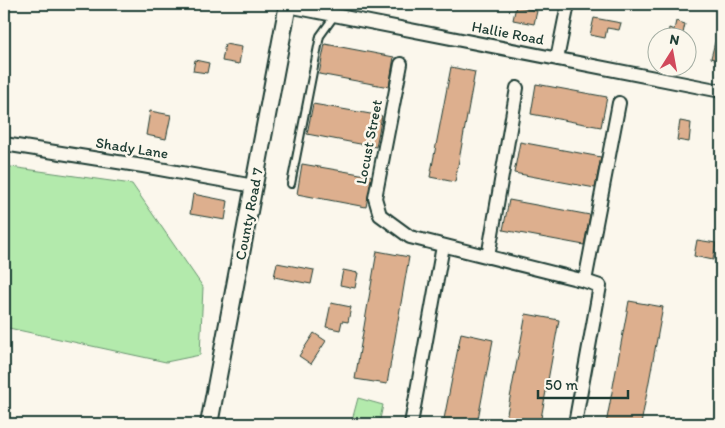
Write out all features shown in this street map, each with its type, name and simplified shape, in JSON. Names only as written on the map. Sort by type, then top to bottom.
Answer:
[{"type":"street","points":[[558,59],[568,4]]},
{"type":"street","name":"Hallie Road","points":[[288,5],[721,91]]},
{"type":"street","name":"County Road 7","points":[[209,424],[288,5]]},
{"type":"street","name":"Locust Street","points":[[401,64],[375,198],[380,215],[410,237],[585,281]]},
{"type":"street","points":[[488,257],[516,88]]},
{"type":"street","points":[[575,424],[600,286],[585,281],[619,103]]},
{"type":"street","name":"Shady Lane","points":[[4,144],[254,186]]},
{"type":"street","points":[[412,424],[443,246]]},
{"type":"lane","points":[[292,184],[320,36],[335,15]]},
{"type":"green space","points":[[4,166],[132,184],[203,287],[200,355],[166,362],[4,327]]},
{"type":"green space","points":[[358,398],[383,405],[379,424],[351,424]]},
{"type":"building","points":[[516,6],[537,11],[534,24],[513,20]]},
{"type":"building","points":[[594,18],[621,23],[619,30],[607,28],[605,38],[590,35]]},
{"type":"building","points":[[676,21],[685,24],[684,28],[674,28]]},
{"type":"building","points":[[715,42],[721,43],[721,61],[711,58]]},
{"type":"building","points":[[225,44],[242,47],[239,64],[222,61]]},
{"type":"building","points":[[325,44],[394,57],[389,87],[319,74]]},
{"type":"building","points":[[195,60],[209,63],[207,73],[193,71]]},
{"type":"building","points":[[451,67],[475,72],[455,182],[430,177]]},
{"type":"building","points":[[536,84],[607,97],[601,127],[531,114]]},
{"type":"building","points":[[313,104],[382,116],[376,147],[307,134]]},
{"type":"building","points":[[150,111],[171,115],[166,139],[146,135]]},
{"type":"building","points":[[680,121],[691,123],[689,142],[677,140]]},
{"type":"building","points":[[520,142],[601,157],[595,188],[514,173]]},
{"type":"building","points":[[302,164],[372,176],[366,207],[297,194]]},
{"type":"building","points":[[193,194],[228,201],[225,220],[190,214]]},
{"type":"building","points":[[509,200],[590,215],[584,245],[503,230]]},
{"type":"building","points":[[697,240],[716,243],[713,260],[694,256]]},
{"type":"building","points":[[377,251],[409,257],[387,384],[355,379]]},
{"type":"building","points":[[277,263],[314,270],[311,284],[274,277]]},
{"type":"building","points":[[343,270],[358,273],[355,288],[340,285]]},
{"type":"building","points":[[629,301],[663,307],[641,424],[606,424]]},
{"type":"building","points":[[331,303],[351,307],[348,322],[342,321],[340,330],[326,327]]},
{"type":"building","points":[[526,314],[559,320],[540,424],[505,424]]},
{"type":"building","points":[[314,333],[326,341],[311,364],[299,356]]},
{"type":"building","points":[[461,333],[493,340],[477,424],[443,424]]}]
